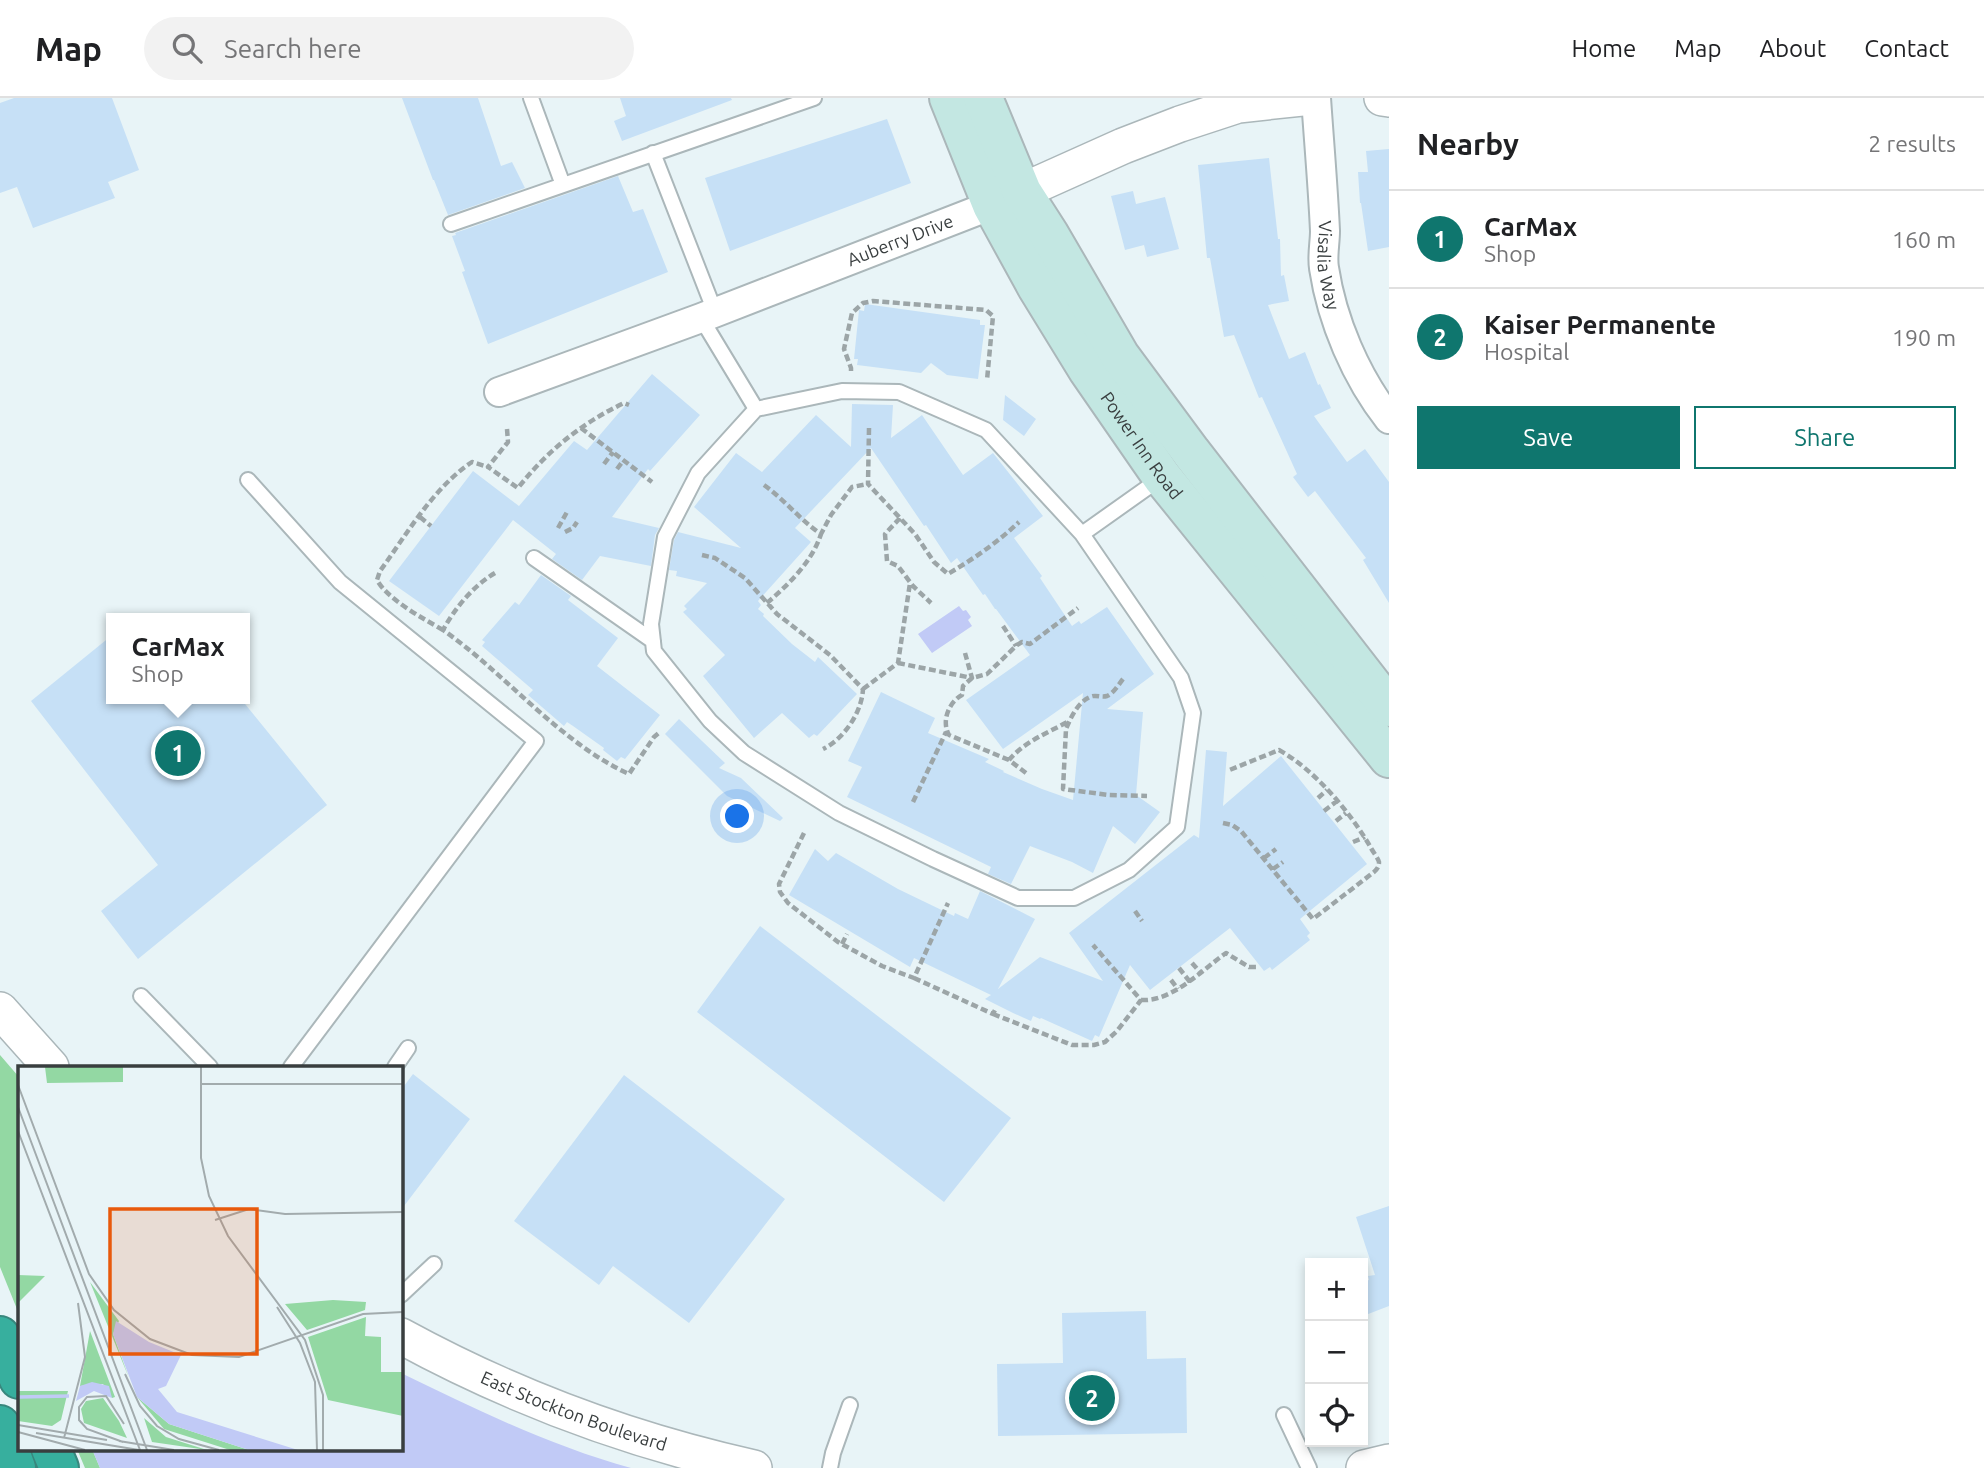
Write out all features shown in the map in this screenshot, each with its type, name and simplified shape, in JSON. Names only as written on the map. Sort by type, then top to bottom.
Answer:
[{"type":"highway","points":[[0,1336],[18,1377]]},
{"type":"highway","points":[[0,1425],[16,1468]]},
{"type":"highway","points":[[51,1450],[59,1468]]},
{"type":"main road","name":"Power Inn Road","points":[[949,98],[1007,198],[1049,234],[1120,356],[1389,707]]},
{"type":"main road","name":"Power Inn Road","points":[[983,98],[1007,198],[1037,287],[1088,370],[1162,477],[1389,758]]},
{"type":"street","name":"Auberry Drive","points":[[499,392],[708,315],[1007,198],[1181,124],[1238,105],[1302,98]]},
{"type":"street","name":"Visalia Way","points":[[1316,98],[1325,234],[1324,266],[1330,297],[1351,356],[1389,419]]},
{"type":"street","points":[[1382,98],[1389,99]]},
{"type":"street","points":[[0,1010],[50,1066]]},
{"type":"street","name":"East Stockton Boulevard","points":[[402,1337],[496,1384],[559,1408],[711,1458],[754,1468]]},
{"type":"street","points":[[1364,1468],[1389,1462]]},
{"type":"lane","points":[[531,98],[563,185]]},
{"type":"lane","points":[[451,224],[814,98]]},
{"type":"lane","points":[[653,153],[708,315],[756,409]]},
{"type":"lane","points":[[842,391],[899,392],[986,430],[1082,534],[1181,678],[1193,713],[1177,827],[1129,870],[1074,898],[1018,898],[839,813],[744,753],[710,721],[654,650],[651,624],[665,537],[698,473],[756,409],[842,391]]},
{"type":"lane","points":[[1082,534],[1162,477]]},
{"type":"lane","points":[[248,480],[340,582],[536,741],[292,1066]]},
{"type":"lane","points":[[534,558],[653,641]]},
{"type":"lane","points":[[141,996],[209,1066]]},
{"type":"lane","points":[[397,1066],[408,1048]]},
{"type":"lane","points":[[402,1294],[434,1264]]},
{"type":"lane","points":[[830,1468],[850,1405]]},
{"type":"lane","points":[[1284,1415],[1309,1468]]},
{"type":"path","points":[[850,371],[844,349],[852,313],[863,303],[873,301],[986,310],[993,316],[987,380]]},
{"type":"path","points":[[629,405],[624,403],[562,441],[518,488],[488,467],[472,462],[457,472],[420,517],[380,571],[377,580],[379,585],[395,598],[467,646],[524,699],[606,763],[629,774],[660,732]]},
{"type":"path","points":[[581,428],[652,482]]},
{"type":"path","points":[[869,428],[868,484],[915,534],[934,562],[947,574],[974,559],[1018,522]]},
{"type":"path","points":[[488,467],[508,442],[507,429]]},
{"type":"path","points":[[597,452],[602,444]]},
{"type":"path","points":[[604,464],[613,452]]},
{"type":"path","points":[[617,469],[623,461]]},
{"type":"path","points":[[767,603],[817,549],[831,515],[852,487],[868,484]]},
{"type":"path","points":[[764,485],[804,523],[821,534]]},
{"type":"path","points":[[558,528],[567,512]]},
{"type":"path","points":[[420,517],[431,526]]},
{"type":"path","points":[[900,518],[885,534],[887,561],[898,566],[910,583],[931,603]]},
{"type":"path","points":[[565,532],[577,522]]},
{"type":"path","points":[[702,555],[715,558],[745,578],[777,614],[830,655],[863,689],[862,703],[843,734],[835,743],[823,748]]},
{"type":"path","points":[[443,630],[450,617],[471,593],[484,579],[495,573]]},
{"type":"path","points":[[863,689],[898,663],[910,583]]},
{"type":"path","points":[[898,663],[972,678],[987,674],[1016,646],[1022,642],[1030,645],[1078,608]]},
{"type":"path","points":[[1003,626],[1016,646]]},
{"type":"path","points":[[965,653],[972,678]]},
{"type":"path","points":[[913,802],[947,731],[947,713],[955,699],[962,695],[963,686],[972,678]]},
{"type":"path","points":[[1123,679],[1110,694],[1104,697],[1088,697],[1079,705],[1070,721],[1066,729],[1063,789],[1109,795],[1147,796]]},
{"type":"path","points":[[1009,760],[1027,743],[1070,721]]},
{"type":"path","points":[[947,731],[949,735],[1009,760],[1026,773]]},
{"type":"path","points":[[1223,823],[1233,825],[1241,831],[1313,919],[1378,867],[1379,862],[1365,837],[1337,801],[1294,759],[1279,750],[1227,772]]},
{"type":"path","points":[[1299,775],[1305,769]]},
{"type":"path","points":[[1318,798],[1327,790]]},
{"type":"path","points":[[1324,811],[1337,801]]},
{"type":"path","points":[[1336,821],[1346,813]]},
{"type":"path","points":[[804,833],[779,884],[780,892],[788,902],[842,944],[882,966],[1072,1045],[1105,1042],[1141,1000],[1159,998],[1178,989],[1226,953],[1249,967],[1256,967]]},
{"type":"path","points":[[1353,842],[1365,837]]},
{"type":"path","points":[[1264,858],[1276,849]]},
{"type":"path","points":[[1269,876],[1283,862]]},
{"type":"path","points":[[1284,895],[1290,891]]},
{"type":"path","points":[[914,978],[947,902]]},
{"type":"path","points":[[1135,911],[1142,921]]},
{"type":"path","points":[[831,936],[834,928]]},
{"type":"path","points":[[842,944],[847,934]]},
{"type":"path","points":[[1093,945],[1141,1000]]},
{"type":"path","points":[[882,966],[884,959]]},
{"type":"path","points":[[1192,962],[1200,972]]},
{"type":"path","points":[[1179,968],[1190,982]]},
{"type":"path","points":[[1111,978],[1115,970]]},
{"type":"path","points":[[1171,980],[1178,989]]},
{"type":"path","points":[[993,1014],[996,1008]]},
{"type":"path","points":[[1051,1036],[1056,1029]]},
{"type":"green space","points":[[0,1055],[18,1076],[18,1312],[0,1267]]},
{"type":"green space","points":[[77,1450],[92,1450],[100,1468],[85,1468]]},
{"type":"water","points":[[959,606],[971,617],[968,620],[972,626],[932,653],[918,634]]},
{"type":"water","points":[[402,1373],[543,1438],[631,1468],[100,1468],[92,1450],[402,1450]]},
{"type":"building","points":[[14,98],[112,98],[139,170],[108,182],[115,198],[33,228],[17,187],[0,193],[0,103]]},
{"type":"building","points":[[402,98],[478,98],[501,166],[512,162],[525,188],[448,215]]},
{"type":"building","points":[[620,98],[732,100],[622,141],[614,121],[626,116]]},
{"type":"building","points":[[887,119],[911,183],[730,251],[705,178]]},
{"type":"building","points":[[1389,149],[1389,247],[1368,251],[1358,172],[1368,172],[1366,151]]},
{"type":"building","points":[[1269,158],[1280,239],[1281,276],[1284,275],[1289,301],[1268,305],[1289,359],[1305,352],[1318,385],[1320,384],[1331,408],[1314,416],[1347,462],[1365,449],[1389,482],[1389,603],[1363,560],[1366,558],[1315,491],[1308,497],[1293,477],[1297,474],[1262,397],[1259,398],[1234,335],[1224,337],[1210,258],[1207,258],[1198,165]]},
{"type":"building","points":[[618,176],[633,212],[643,209],[668,272],[488,344],[452,236]]},
{"type":"building","points":[[1133,191],[1136,204],[1165,197],[1179,249],[1147,257],[1144,245],[1125,250],[1111,196]]},
{"type":"building","points":[[865,304],[980,320],[980,325],[985,325],[978,379],[947,375],[931,363],[921,373],[857,365],[858,359],[854,359],[859,310],[864,311]]},
{"type":"building","points":[[652,374],[700,415],[650,471],[648,469],[612,517],[659,528],[655,535],[651,566],[600,556],[582,580],[552,559],[556,554],[513,520],[439,616],[389,581],[473,471],[519,506],[574,441],[587,450]]},
{"type":"building","points":[[1005,395],[1036,419],[1024,436],[1003,420]]},
{"type":"building","points":[[852,404],[893,405],[891,438],[922,415],[963,475],[993,453],[1043,516],[1014,538],[1042,576],[1040,578],[1072,626],[1079,621],[1081,624],[1107,607],[1154,674],[1107,709],[1143,712],[1136,795],[1160,812],[1135,844],[1113,826],[1093,873],[1030,846],[1011,884],[988,874],[991,867],[847,797],[862,767],[848,761],[881,692],[935,718],[928,733],[989,759],[985,762],[1003,772],[1073,800],[1083,693],[1003,749],[966,700],[1030,655],[957,558],[951,563],[871,448],[795,528],[811,542],[758,601],[761,605],[758,609],[763,616],[792,644],[815,662],[818,657],[857,694],[817,736],[814,734],[809,738],[782,713],[754,738],[703,676],[725,655],[683,612],[687,609],[684,606],[707,583],[676,576],[677,571],[669,570],[678,532],[741,548],[694,507],[736,453],[762,472],[816,415],[851,447]]},
{"type":"building","points":[[541,575],[571,596],[568,600],[618,638],[597,666],[660,715],[625,759],[621,757],[617,761],[603,750],[604,748],[567,722],[564,726],[528,695],[533,690],[482,646],[485,642],[482,640],[515,602],[519,605]]},
{"type":"building","points":[[106,640],[106,704],[245,704],[327,805],[138,959],[101,911],[158,865],[31,701]]},
{"type":"building","points":[[679,719],[725,763],[719,768],[741,778],[783,818],[780,821],[727,796],[665,734]]},
{"type":"building","points":[[1206,750],[1227,752],[1223,806],[1281,756],[1367,864],[1300,919],[1310,933],[1307,936],[1310,940],[1272,970],[1270,967],[1264,971],[1230,928],[1150,990],[1130,965],[1099,1037],[1095,1035],[1092,1041],[1041,1018],[1033,1016],[1031,1021],[1013,1013],[985,999],[991,995],[914,958],[910,967],[789,895],[815,849],[828,861],[836,853],[898,889],[954,916],[955,913],[968,919],[980,891],[1035,919],[998,989],[1040,957],[1103,981],[1069,933],[1194,835],[1199,838]]},
{"type":"building","points":[[760,926],[1011,1118],[944,1202],[697,1012]]},
{"type":"building","points":[[413,1074],[470,1119],[402,1209],[402,1089]]},
{"type":"building","points":[[624,1075],[785,1199],[689,1323],[613,1266],[599,1285],[514,1221]]},
{"type":"building","points":[[1389,1206],[1389,1306],[1368,1314],[1368,1276],[1375,1275],[1356,1217]]},
{"type":"building","points":[[1146,1311],[1147,1359],[1186,1358],[1187,1433],[998,1436],[997,1364],[1063,1363],[1062,1313]]},
{"type":"place","name":"CarMax","points":[[178,753]]},
{"type":"place","name":"Kaiser Permanente","points":[[1092,1398]]}]
